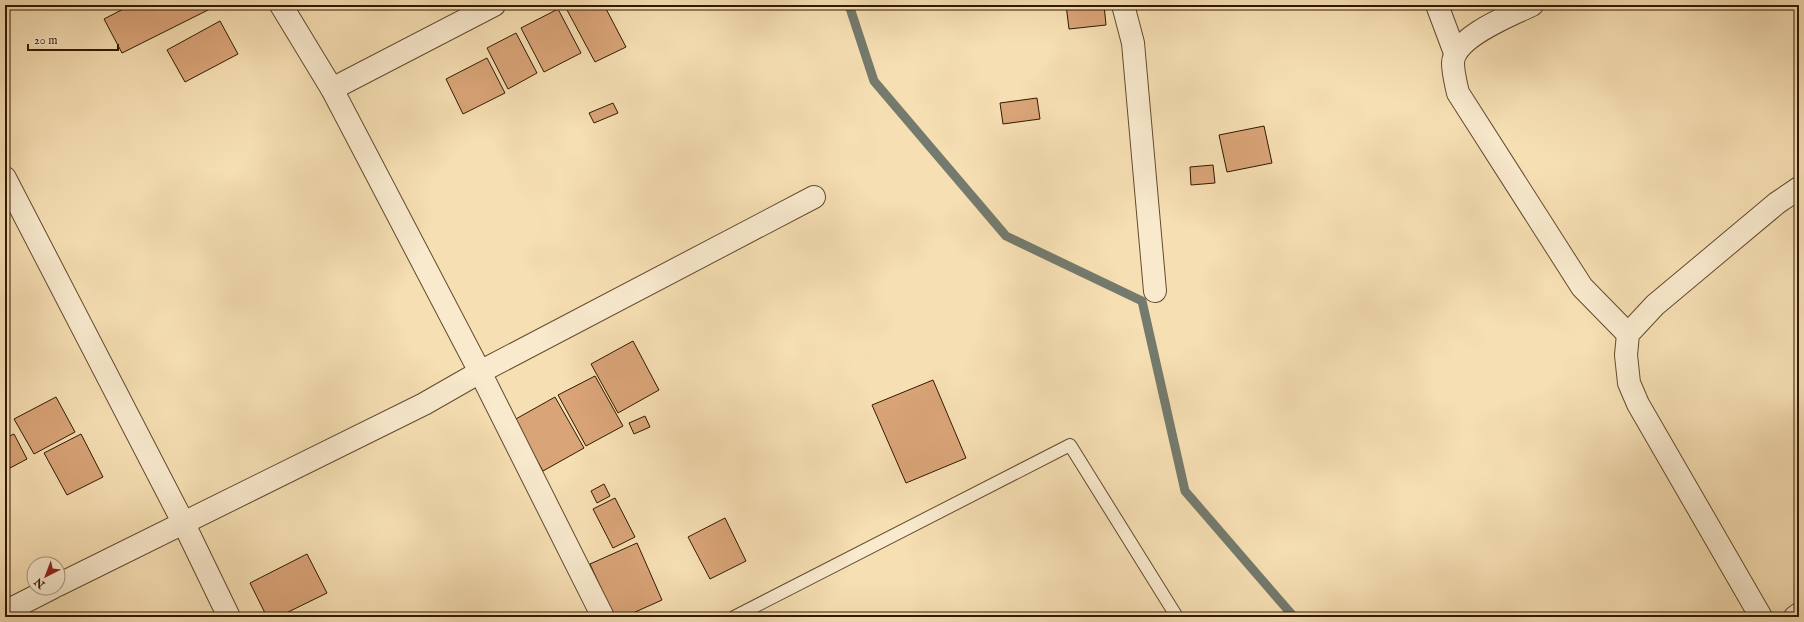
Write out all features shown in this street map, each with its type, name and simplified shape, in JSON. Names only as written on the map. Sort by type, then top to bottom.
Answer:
[{"type":"street","points":[[281,5],[332,89],[480,372],[603,617]]},
{"type":"street","points":[[332,89],[494,5]]},
{"type":"street","points":[[1123,5],[1133,44],[1155,291]]},
{"type":"street","points":[[1437,5],[1455,53],[1453,63],[1458,93],[1582,287],[1628,334]]},
{"type":"street","points":[[1455,53],[1476,33],[1532,5]]},
{"type":"street","points":[[5,178],[184,524],[229,617]]},
{"type":"street","points":[[1761,617],[1638,404],[1629,383],[1626,355],[1628,334],[1655,304],[1777,203],[1799,188]]},
{"type":"street","points":[[66,581],[424,404],[480,372],[814,197]]},
{"type":"street","points":[[5,612],[36,596]]},
{"type":"street","points":[[1795,617],[1799,614]]},
{"type":"lane","points":[[734,617],[1070,445],[1177,617]]},
{"type":"building","points":[[131,5],[210,5],[212,8],[122,53],[104,19]]},
{"type":"building","points":[[577,5],[604,5],[626,47],[595,62],[567,10]]},
{"type":"building","points":[[1066,5],[1104,5],[1106,25],[1069,29]]},
{"type":"building","points":[[558,9],[581,53],[544,72],[521,28]]},
{"type":"building","points":[[220,21],[238,54],[185,82],[167,50]]},
{"type":"building","points":[[516,33],[537,73],[508,89],[487,48]]},
{"type":"building","points":[[487,58],[505,93],[463,114],[446,79]]},
{"type":"building","points":[[1037,98],[1040,119],[1003,124],[1000,103]]},
{"type":"building","points":[[613,103],[618,113],[594,123],[589,113]]},
{"type":"building","points":[[1264,126],[1272,163],[1227,172],[1219,135]]},
{"type":"building","points":[[1213,165],[1215,183],[1191,185],[1190,167]]},
{"type":"building","points":[[633,341],[659,390],[618,413],[591,364]]},
{"type":"building","points":[[595,376],[623,426],[586,446],[558,395]]},
{"type":"building","points":[[933,380],[966,458],[906,483],[872,405]]},
{"type":"building","points":[[56,397],[75,432],[34,454],[14,419]]},
{"type":"building","points":[[555,397],[584,448],[543,471],[514,420]]},
{"type":"building","points":[[645,416],[650,427],[634,434],[629,423]]},
{"type":"building","points":[[14,434],[27,459],[10,468],[5,459],[5,438]]},
{"type":"building","points":[[81,434],[103,477],[67,495],[44,453]]},
{"type":"building","points":[[604,484],[610,496],[597,503],[591,491]]},
{"type":"building","points":[[615,498],[635,537],[613,548],[593,509]]},
{"type":"building","points":[[725,518],[746,561],[710,579],[688,537]]},
{"type":"building","points":[[637,543],[662,600],[624,617],[614,617],[590,564]]},
{"type":"building","points":[[307,554],[327,593],[278,617],[267,617],[250,583]]},
{"type":"waterway","points":[[849,5],[874,81],[1006,236],[1142,301],[1185,491],[1294,617]]}]
